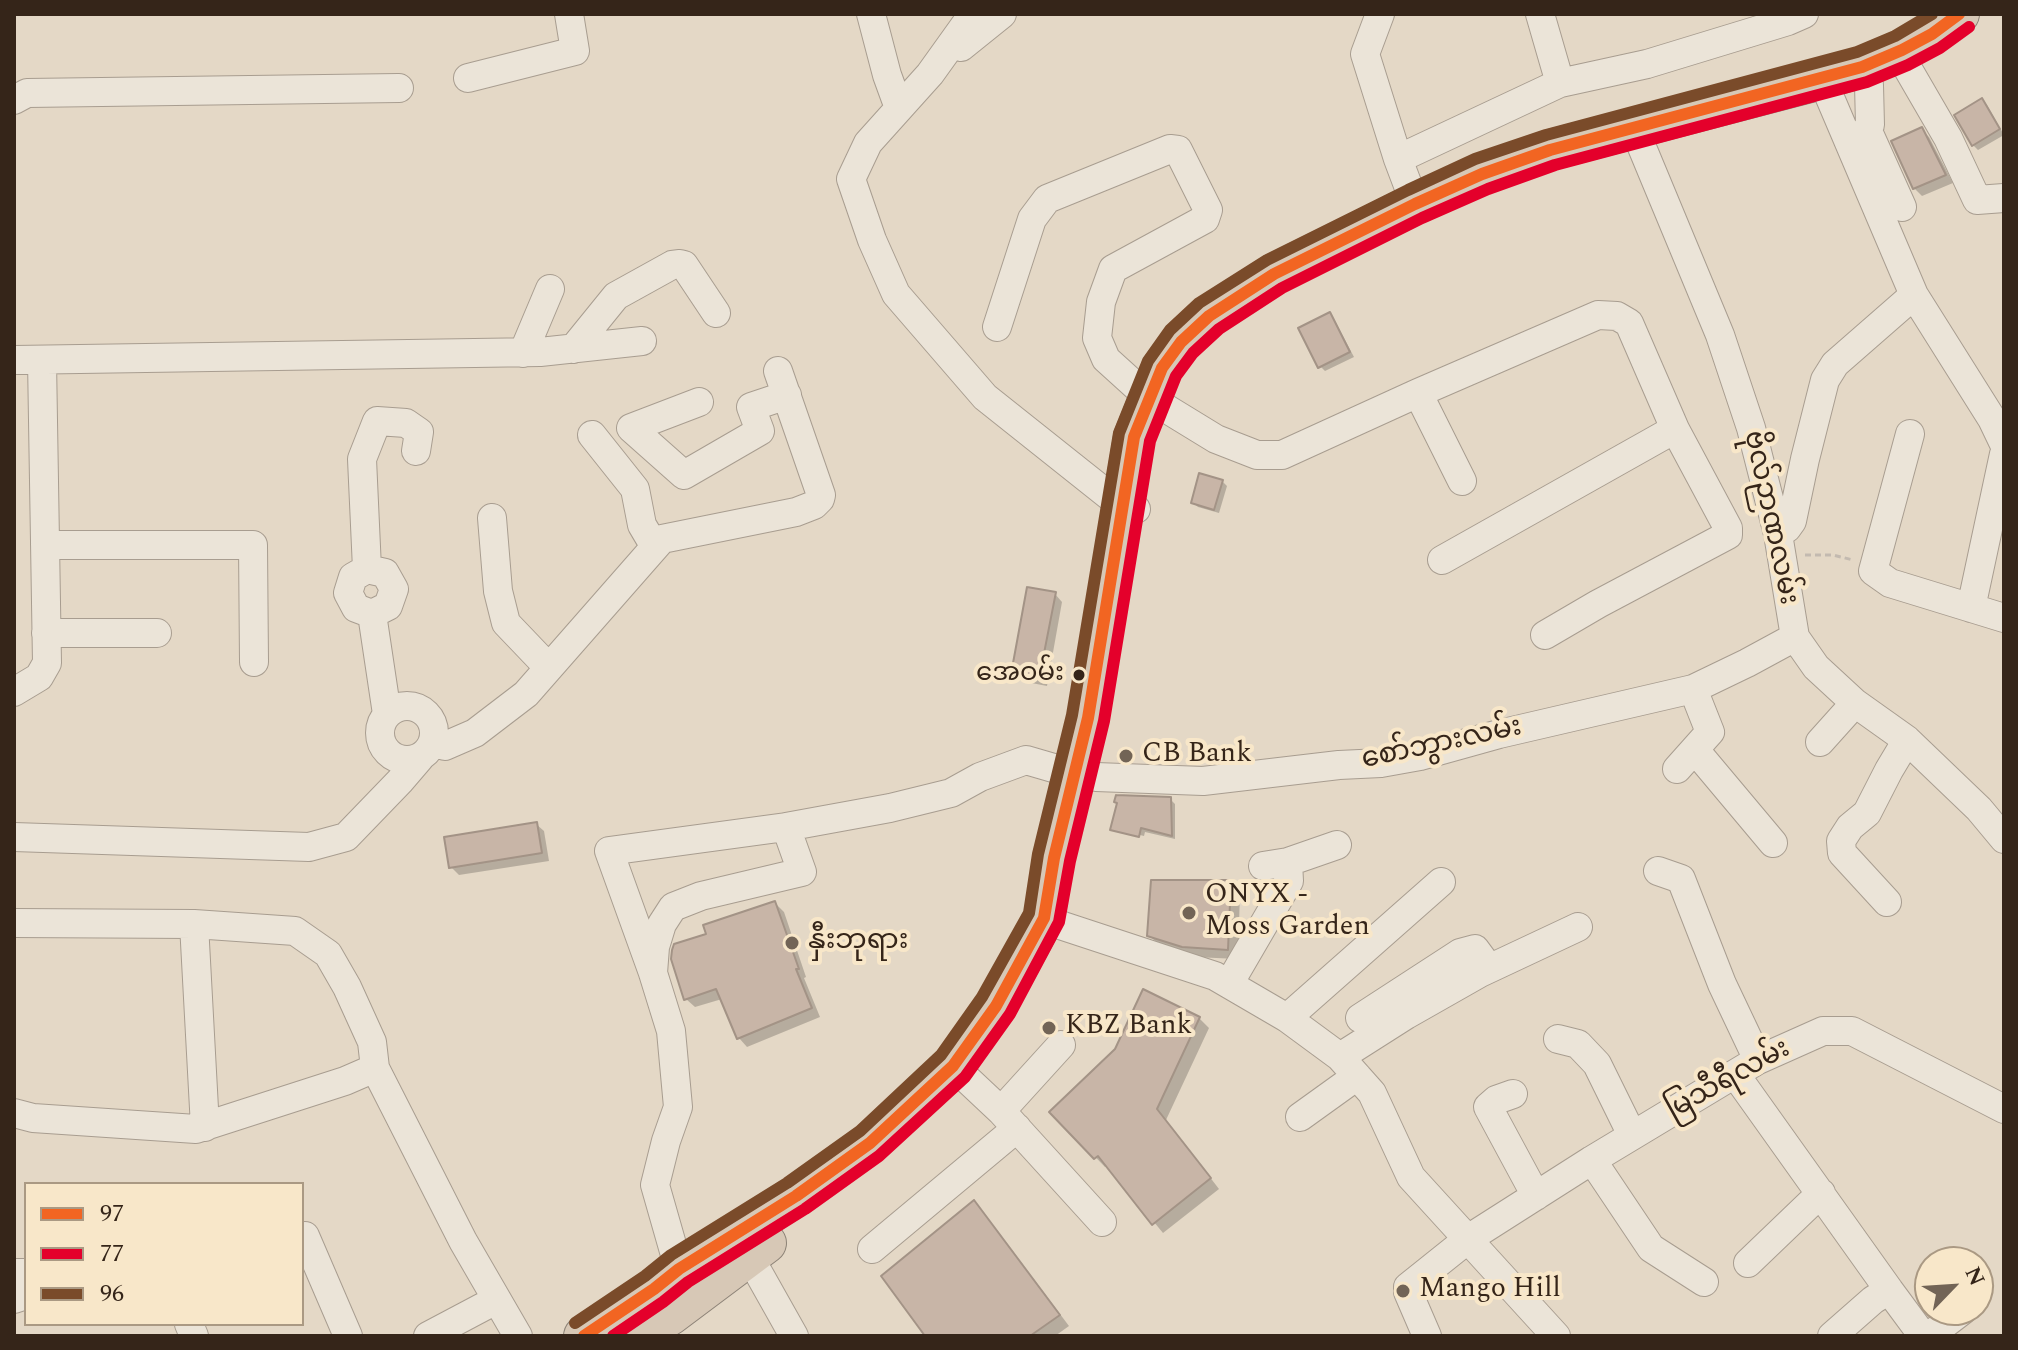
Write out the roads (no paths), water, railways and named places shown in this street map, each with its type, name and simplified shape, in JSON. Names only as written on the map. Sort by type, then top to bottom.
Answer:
[{"type":"highway","points":[[1826,89],[1862,67],[1932,34],[1959,14]]},
{"type":"highway","points":[[1158,404],[1162,368],[1181,342],[1209,316],[1274,274],[1415,204],[1482,174],[1550,150],[1638,137],[1826,89],[1869,85],[1943,51],[1987,14]]},
{"type":"highway","points":[[636,1336],[674,1326],[749,1256],[883,1158],[968,1080],[1013,1016],[1053,922],[1054,858],[1085,776],[1088,718],[1132,508],[1134,437],[1196,356],[1221,332],[1284,292],[1490,193],[1638,137]]},
{"type":"highway","points":[[586,1335],[679,1269],[784,1203],[870,1143],[953,1066],[1053,922]]},
{"type":"street","points":[[468,78],[575,51],[569,14]]},
{"type":"street","points":[[871,14],[899,108]]},
{"type":"street","points":[[973,14],[930,74],[868,143],[851,179],[872,240],[896,294],[985,397],[1132,508]]},
{"type":"street","points":[[930,74],[1002,14]]},
{"type":"street","points":[[1380,14],[1365,54],[1415,204]]},
{"type":"street","points":[[1540,14],[1560,83]]},
{"type":"street","points":[[1398,159],[1560,83],[1647,64],[1804,14]]},
{"type":"street","points":[[1908,69],[1948,138],[1977,200],[2004,198]]},
{"type":"street","points":[[1869,85],[1870,125],[1867,129],[1902,207]]},
{"type":"street","points":[[14,100],[27,93],[399,88]]},
{"type":"street","points":[[1826,89],[1914,295],[1997,414],[2004,444]]},
{"type":"street","name":"ဗိုလ်ဉာဏလမ်း","points":[[1638,137],[1720,335],[1751,428],[1786,544],[1795,637],[1816,667],[1855,703],[1991,804],[2004,839]]},
{"type":"street","points":[[997,327],[1032,219],[1047,199],[1170,149],[1178,150],[1208,210],[1205,219],[1113,269],[1101,302],[1097,338],[1106,359],[1158,404],[1216,439],[1257,455],[1282,455],[1598,315],[1617,316],[1629,323],[1675,429],[1728,528],[1728,535],[1545,635]]},
{"type":"street","points":[[573,349],[616,296],[672,265],[684,265],[716,313]]},
{"type":"street","points":[[523,353],[550,289]]},
{"type":"street","points":[[1786,544],[1787,528],[1792,521],[1825,380],[1835,364],[1914,295]]},
{"type":"street","points":[[14,692],[39,677],[47,663],[45,545],[28,360],[523,353],[642,341]]},
{"type":"street","points":[[416,451],[419,432],[406,423],[377,421],[362,459],[367,569],[353,577],[348,593],[356,608],[372,614],[383,724],[382,745],[388,754],[408,761],[475,733],[526,694],[662,539],[796,512],[814,505],[820,499],[783,383],[751,407],[760,431],[684,475],[631,428],[699,402]]},
{"type":"street","points":[[1418,393],[1462,481]]},
{"type":"street","points":[[1442,560],[1675,429]]},
{"type":"street","points":[[1910,434],[1873,571],[1890,583],[2004,618]]},
{"type":"street","points":[[592,435],[635,489],[642,525],[655,547]]},
{"type":"street","points":[[1971,608],[2004,454]]},
{"type":"street","points":[[492,518],[498,591],[506,623],[549,668]]},
{"type":"street","points":[[45,545],[253,545],[254,662]]},
{"type":"street","points":[[46,633],[157,633]]},
{"type":"street","name":"စော်ဘွားလမ်း","points":[[653,973],[609,851],[786,827],[890,808],[951,793],[980,777],[1026,760],[1085,776],[1203,781],[1381,763],[1420,756],[1499,734],[1693,689],[1795,637]]},
{"type":"street","points":[[1693,689],[1710,732],[1686,760],[1773,843]]},
{"type":"street","points":[[1820,742],[1855,703]]},
{"type":"street","points":[[14,837],[309,847],[346,837],[377,805],[426,751],[435,732],[433,722],[417,707],[406,705],[395,708],[383,724],[377,805]]},
{"type":"street","points":[[1887,902],[1842,853],[1841,841],[1850,827],[1867,813],[1907,740]]},
{"type":"street","points":[[679,1269],[655,1185],[678,1107],[671,1031],[653,973],[655,947],[662,924],[673,907],[701,896],[802,872],[786,827]]},
{"type":"street","points":[[1229,984],[1289,881],[1275,864],[1337,845]]},
{"type":"street","points":[[1658,871],[1681,879],[1722,984],[1747,1067],[1821,1193],[1923,1336]]},
{"type":"street","points":[[1287,1018],[1441,882]]},
{"type":"street","points":[[1053,922],[1215,976],[1287,1018],[1349,1067],[1372,1093],[1411,1177],[1556,1336]]},
{"type":"street","points":[[14,923],[194,924],[295,931],[328,954],[372,1042],[375,1068],[463,1241],[518,1336]]},
{"type":"street","points":[[194,924],[205,1127]]},
{"type":"street","points":[[1300,1117],[1406,1015],[1489,968],[1578,927]]},
{"type":"street","points":[[1360,1018],[1460,953],[1475,949],[1489,968]]},
{"type":"street","name":"မြသီရီလမ်း","points":[[1427,1336],[1408,1287],[1468,1239],[1632,1135],[1747,1067],[1823,1031],[1852,1031],[2004,1109]]},
{"type":"street","points":[[1558,1039],[1578,1044],[1597,1064],[1632,1135]]},
{"type":"street","points":[[872,1249],[1009,1120],[1061,1045]]},
{"type":"street","points":[[14,1113],[33,1118],[196,1129],[345,1081],[375,1068]]},
{"type":"street","points":[[968,1080],[1102,1222]]},
{"type":"street","points":[[1513,1094],[1496,1100],[1488,1107],[1536,1196]]},
{"type":"street","points":[[1592,1160],[1651,1248],[1704,1282]]},
{"type":"street","points":[[1748,1263],[1821,1193]]},
{"type":"street","points":[[304,1237],[348,1336]]},
{"type":"street","points":[[749,1256],[794,1336]]},
{"type":"street","points":[[1832,1336],[1889,1290]]},
{"type":"street","points":[[428,1336],[496,1300]]},
{"type":"place","name":"အေဝမ်း","points":[[1079,675]]},
{"type":"place","name":"CB Bank","points":[[1126,756]]},
{"type":"place","name":"ONYX - Moss Garden","points":[[1189,913]]},
{"type":"place","name":"နှီးဘုရား","points":[[792,943]]},
{"type":"place","name":"KBZ Bank","points":[[1049,1028]]},
{"type":"place","name":"Mango Hill","points":[[1403,1291]]}]
